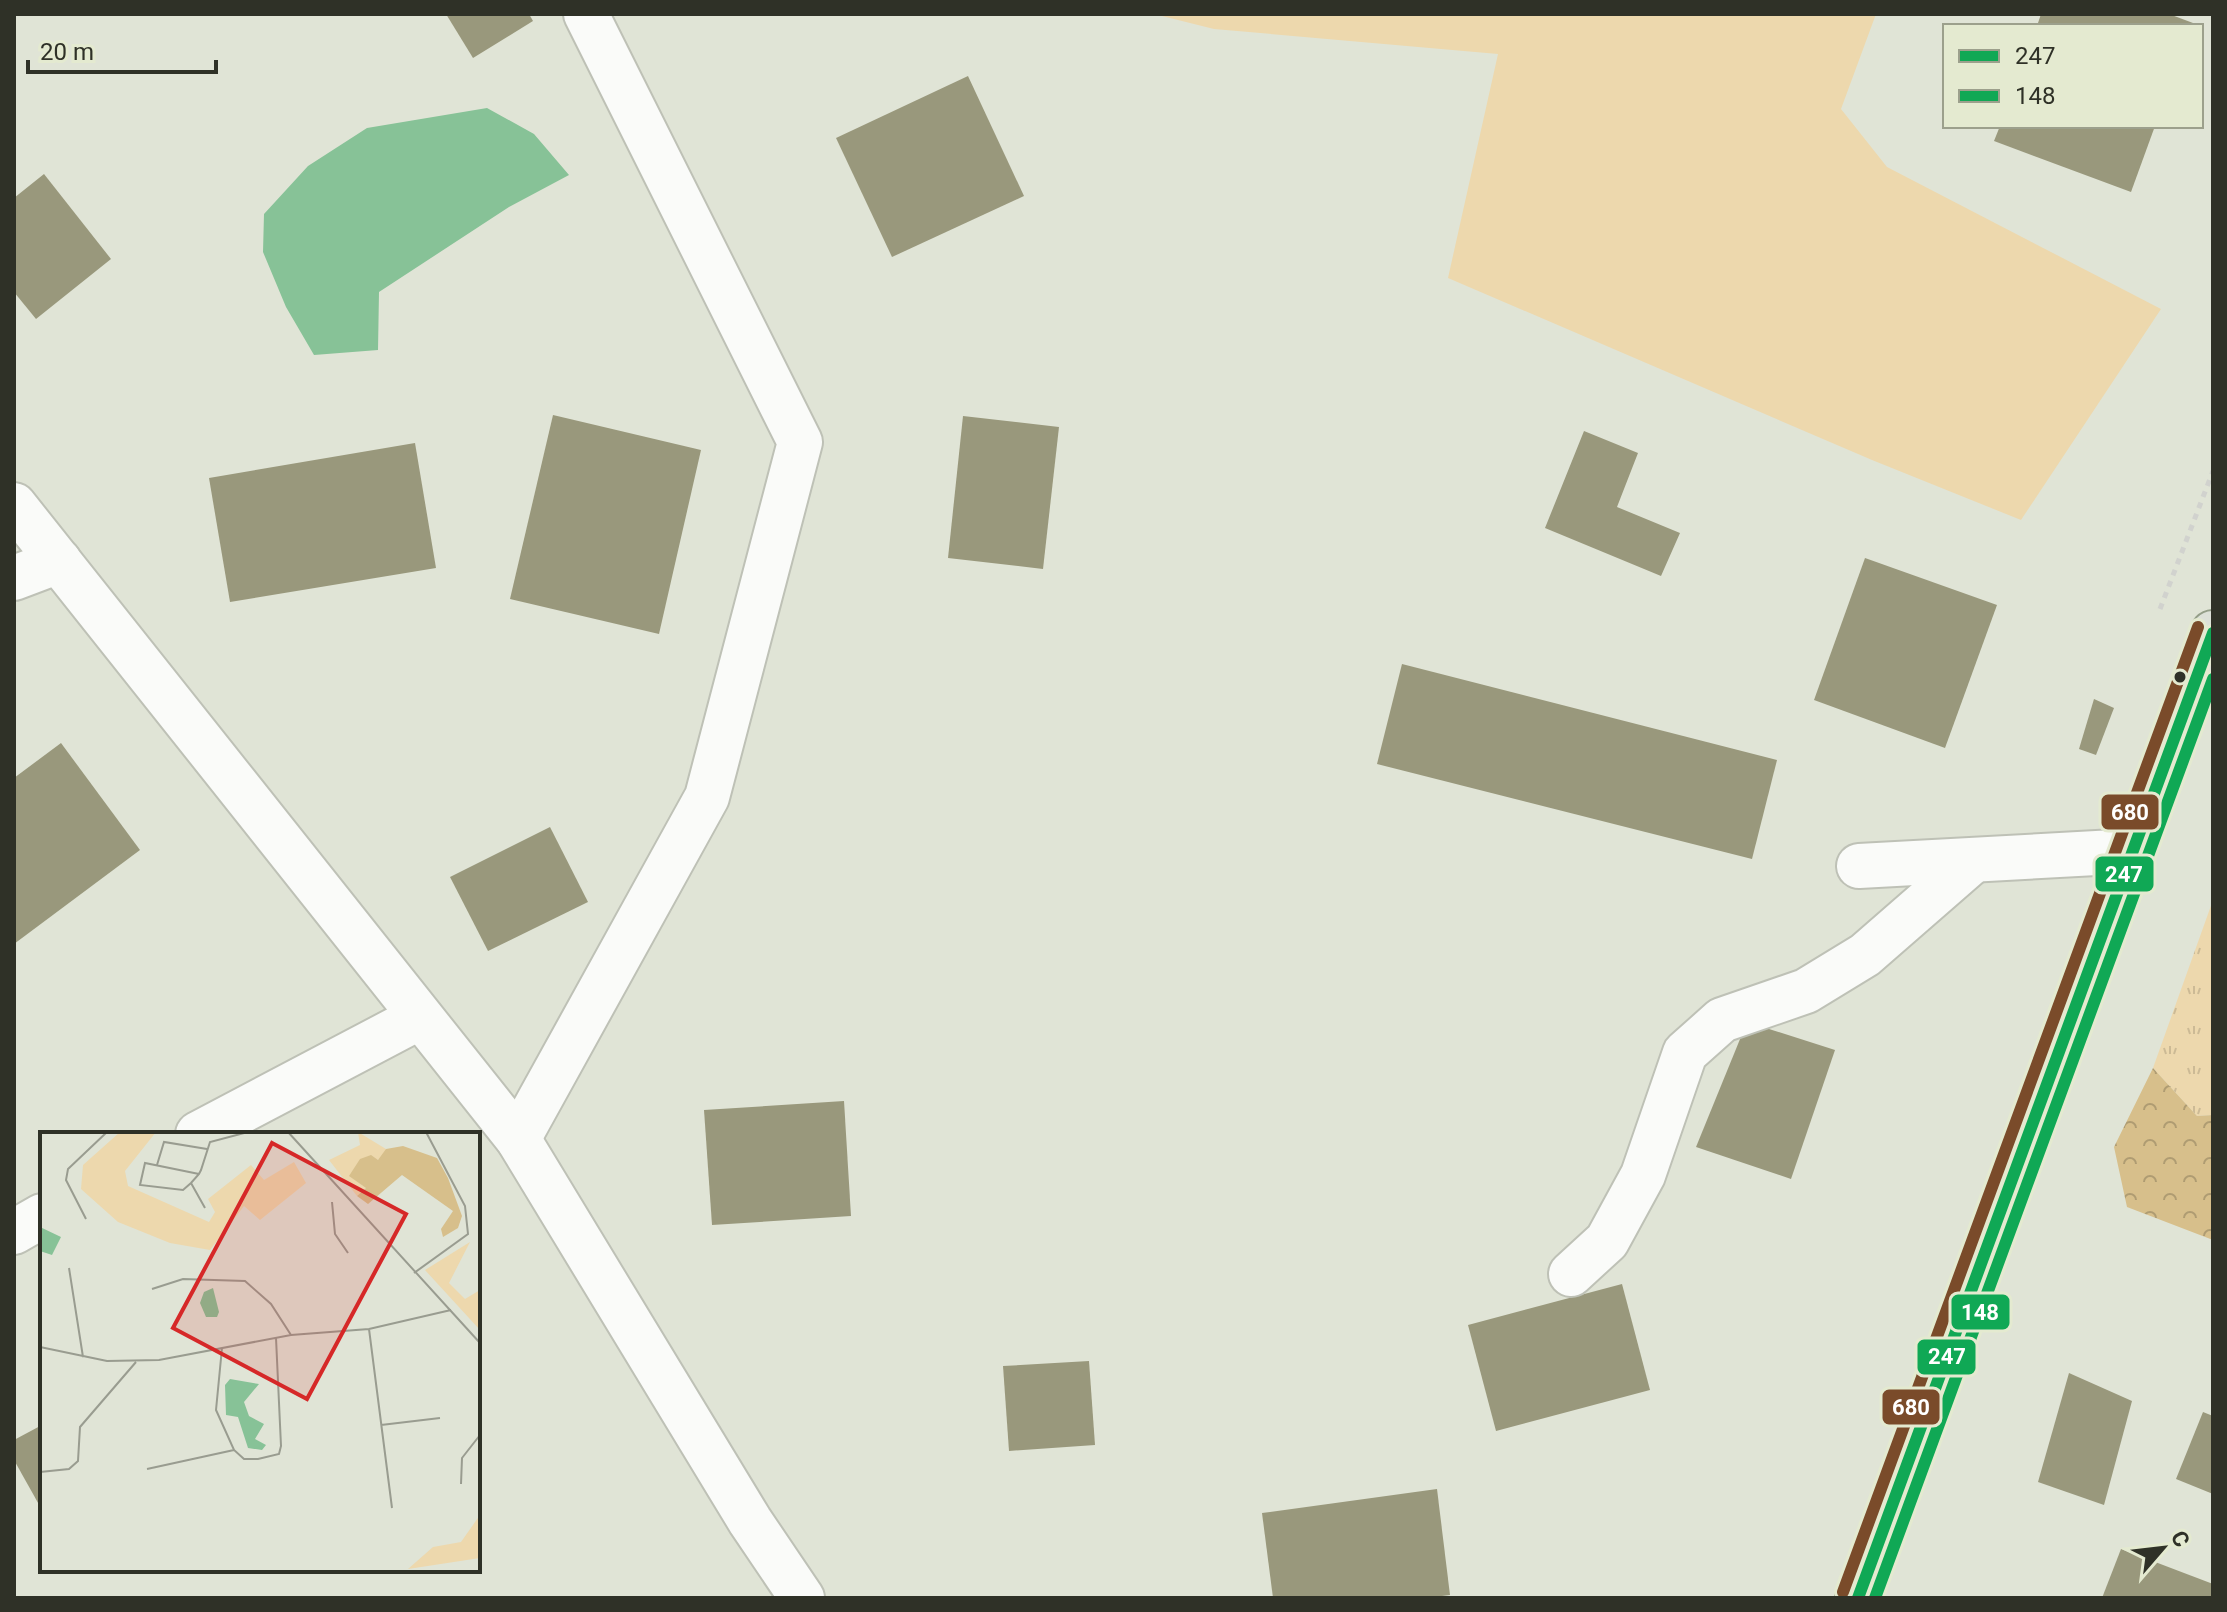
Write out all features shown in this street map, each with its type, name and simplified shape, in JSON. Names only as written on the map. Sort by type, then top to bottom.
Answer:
[{"type":"main road","points":[[1858,1598],[2213,633]]},
{"type":"street","points":[[518,1139],[707,797],[800,442],[586,14]]},
{"type":"street","points":[[14,505],[518,1139],[750,1521],[802,1598]]},
{"type":"street","points":[[14,578],[59,561]]},
{"type":"street","points":[[1859,866],[2133,851]]},
{"type":"street","points":[[1571,1274],[1607,1241],[1643,1175],[1685,1053],[1722,1020],[1806,991],[1865,955],[1974,860]]},
{"type":"street","points":[[202,1132],[420,1017]]},
{"type":"street","points":[[14,1232],[40,1217]]},
{"type":"path","points":[[2156,619],[2213,471]]},
{"type":"green space","points":[[1154,14],[1876,14],[1841,109],[1887,167],[2161,309],[2021,520],[1872,460],[1448,278],[1498,54],[1214,29]]},
{"type":"green space","points":[[2213,900],[2213,1115],[2197,1116],[2153,1068]]},
{"type":"green space","points":[[2153,1068],[2197,1116],[2213,1115],[2213,1240],[2127,1207],[2114,1147]]},
{"type":"shaded area","points":[[487,108],[534,134],[569,175],[509,207],[379,292],[378,350],[314,355],[286,307],[263,252],[264,214],[308,166],[367,128]]},
{"type":"building","points":[[446,14],[529,14],[533,21],[473,58]]},
{"type":"building","points":[[2041,14],[2169,14],[2193,23],[2193,24],[2038,24]]},
{"type":"building","points":[[968,76],[1024,196],[892,257],[836,138]]},
{"type":"building","points":[[1999,128],[2154,128],[2131,192],[1994,141]]},
{"type":"building","points":[[44,174],[111,259],[36,319],[14,292],[14,198]]},
{"type":"building","points":[[553,415],[701,450],[659,634],[510,599]]},
{"type":"building","points":[[963,416],[1059,427],[1043,569],[948,558]]},
{"type":"building","points":[[1584,431],[1638,453],[1617,507],[1680,533],[1661,576],[1545,528]]},
{"type":"building","points":[[415,443],[436,568],[230,602],[209,478]]},
{"type":"building","points":[[1865,558],[1997,605],[1945,748],[1814,700]]},
{"type":"building","points":[[1402,664],[1777,760],[1752,859],[1377,764]]},
{"type":"building","points":[[2094,699],[2114,708],[2096,755],[2079,749]]},
{"type":"building","points":[[61,743],[140,850],[14,944],[14,778]]},
{"type":"building","points":[[550,827],[588,902],[488,951],[450,877]]},
{"type":"building","points":[[1747,1022],[1835,1050],[1791,1179],[1696,1147]]},
{"type":"building","points":[[844,1101],[851,1216],[712,1225],[704,1110]]},
{"type":"building","points":[[1622,1284],[1650,1390],[1496,1431],[1468,1325]]},
{"type":"building","points":[[1089,1361],[1095,1445],[1009,1451],[1003,1366]]},
{"type":"building","points":[[2069,1373],[2132,1401],[2104,1505],[2038,1482]]},
{"type":"building","points":[[2203,1412],[2213,1416],[2213,1494],[2176,1479]]},
{"type":"building","points":[[40,1426],[40,1506],[14,1460],[14,1440]]},
{"type":"building","points":[[1437,1489],[1450,1595],[1426,1598],[1273,1598],[1262,1513]]},
{"type":"building","points":[[2121,1549],[2213,1584],[2213,1598],[2102,1598]]},
{"type":"transit line","name":"680","points":[[1843,1592],[2198,627]]},
{"type":"transit line","name":"247","points":[[1858,1598],[2213,633]]},
{"type":"transit line","name":"148","points":[[1875,1598],[2213,679]]}]
